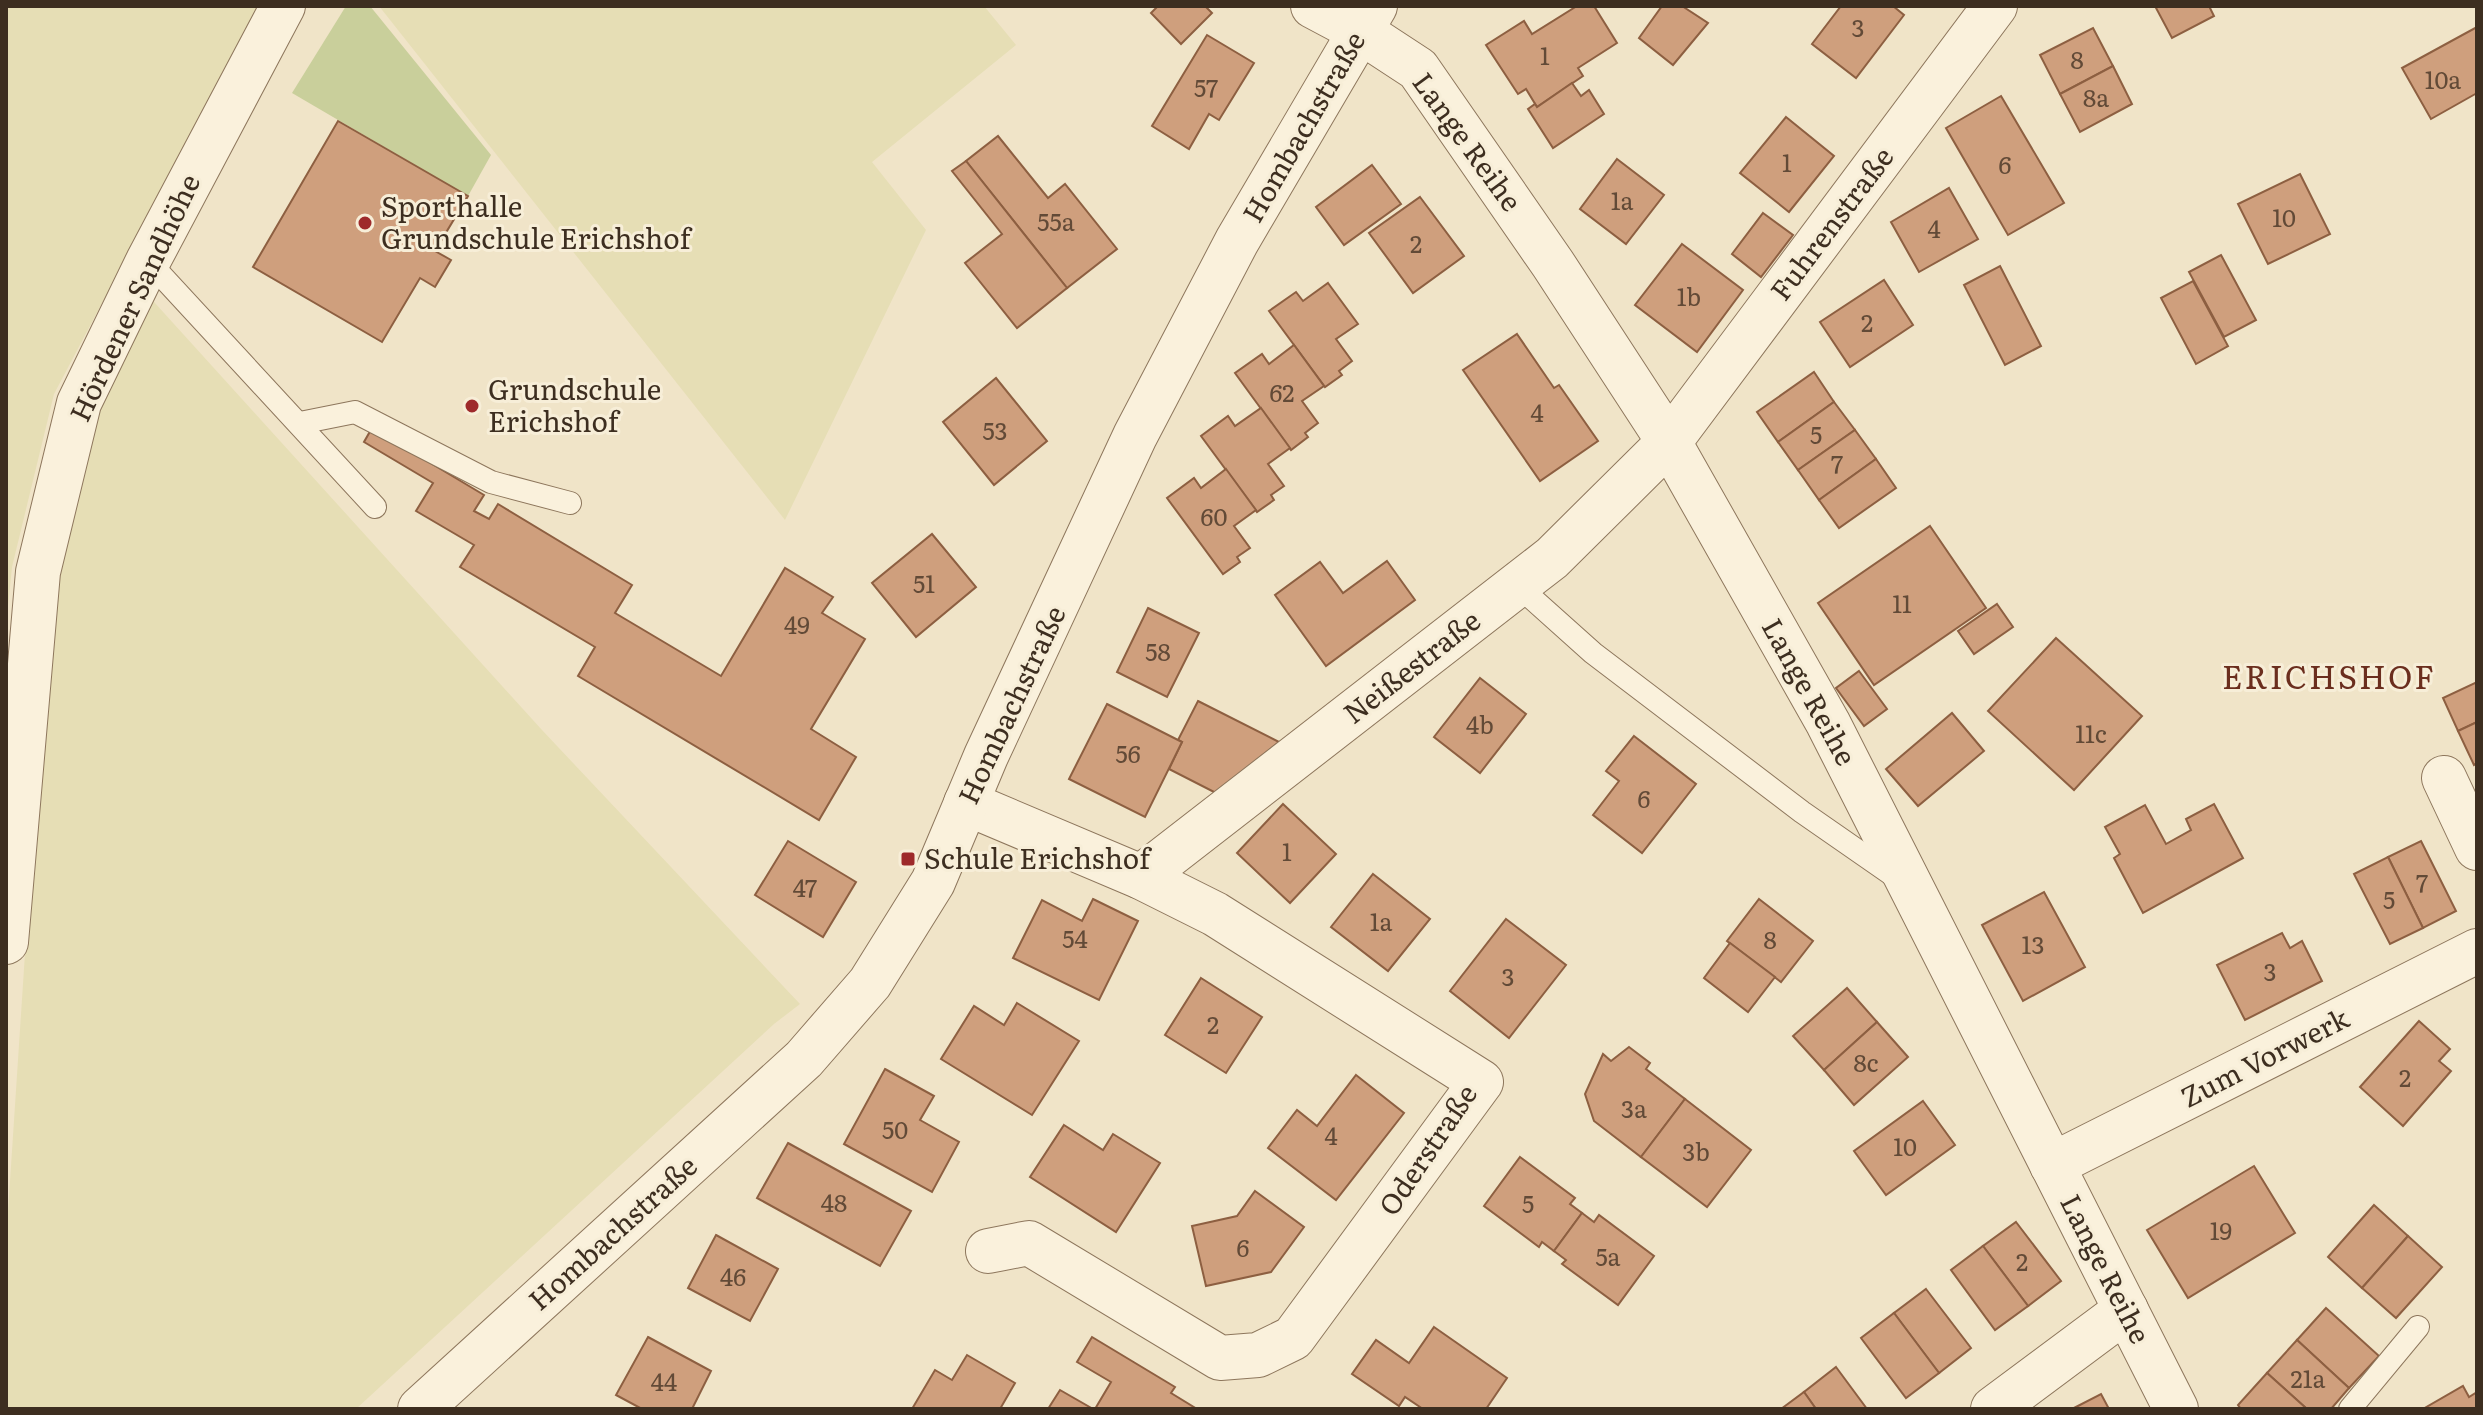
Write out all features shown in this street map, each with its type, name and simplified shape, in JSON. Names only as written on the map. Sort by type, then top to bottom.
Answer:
[{"type":"street","name":"Hördener Sandhöhe","points":[[6,942],[38,572],[79,403],[148,261],[283,6]]},
{"type":"street","name":"Lange Reihe","points":[[1313,6],[1368,19],[1418,69],[1553,264],[1669,442],[1828,723],[2176,1409]]},
{"type":"street","name":"Fuhrenstraße","points":[[1669,442],[1995,6]]},
{"type":"street","name":"Hombachstraße","points":[[420,1409],[804,1059],[870,983],[933,882],[966,803],[1135,436],[1237,241],[1368,19]]},
{"type":"street","name":"Neißestraße","points":[[1141,877],[1552,558],[1669,442]]},
{"type":"street","points":[[2444,778],[2477,848]]},
{"type":"street","name":"Oderstraße","points":[[966,803],[1141,877],[1215,914],[1481,1082],[1293,1338],[1258,1355],[1220,1358],[1029,1243],[988,1251]]},
{"type":"street","name":"Zum Vorwerk","points":[[2052,1165],[2477,951]]},
{"type":"street","points":[[1993,1409],[2126,1310]]},
{"type":"lane","points":[[148,261],[375,507]]},
{"type":"lane","points":[[300,423],[355,412],[491,482],[570,503]]},
{"type":"lane","points":[[1517,585],[1593,653],[1802,812],[1911,887]]},
{"type":"lane","points":[[2350,1409],[2418,1327]]},
{"type":"shaded area","points":[[6,6],[259,6],[54,394],[12,567],[6,626]]},
{"type":"shaded area","points":[[379,6],[984,6],[1016,45],[872,162],[926,230],[785,520]]},
{"type":"shaded area","points":[[145,292],[542,730],[800,1004],[774,1024],[356,1409],[6,1409],[6,1242],[50,574],[94,409]]},
{"type":"green space","points":[[346,6],[370,6],[491,155],[468,196],[292,93]]},
{"type":"building","points":[[1158,6],[1205,6],[1212,13],[1181,44],[1151,13]]},
{"type":"building","points":[[1577,6],[1594,6],[1617,43],[1578,68],[1583,76],[1537,107],[1526,89],[1518,94],[1486,45],[1524,21],[1532,34]]},
{"type":"building","points":[[1662,6],[1682,6],[1708,23],[1673,65],[1639,38]]},
{"type":"building","points":[[1841,6],[1893,6],[1904,15],[1856,78],[1812,44]]},
{"type":"building","points":[[2155,6],[2209,6],[2214,16],[2172,38]]},
{"type":"building","points":[[2477,27],[2477,93],[2431,119],[2402,68]]},
{"type":"building","points":[[2093,28],[2113,66],[2060,94],[2040,55]]},
{"type":"building","points":[[1207,35],[1254,63],[1219,120],[1209,114],[1189,149],[1152,126]]},
{"type":"building","points":[[2113,66],[2132,104],[2080,132],[2060,94]]},
{"type":"building","points":[[1572,83],[1581,96],[1589,90],[1604,114],[1553,148],[1528,109],[1535,104],[1537,107]]},
{"type":"building","points":[[2001,96],[2064,203],[2008,235],[1946,128]]},
{"type":"building","points":[[1786,117],[1834,156],[1789,212],[1740,173]]},
{"type":"building","name":"Sporthalle Grundschule Erichshof","points":[[338,121],[468,196],[435,251],[451,260],[435,287],[420,278],[382,342],[253,267]]},
{"type":"building","points":[[998,136],[1048,198],[1065,184],[1117,249],[1067,288],[966,161]]},
{"type":"building","points":[[1617,159],[1664,195],[1626,244],[1580,209]]},
{"type":"building","points":[[966,161],[1067,288],[1017,328],[965,263],[1002,234],[952,171]]},
{"type":"building","points":[[1372,165],[1401,204],[1344,245],[1316,207]]},
{"type":"building","points":[[2300,174],[2330,234],[2268,264],[2238,204]]},
{"type":"building","points":[[1949,188],[1978,239],[1919,272],[1891,222]]},
{"type":"building","points":[[1420,197],[1464,256],[1413,293],[1369,233]]},
{"type":"building","points":[[1763,213],[1793,235],[1761,277],[1732,254]]},
{"type":"building","points":[[1682,244],[1743,290],[1697,352],[1635,305]]},
{"type":"building","points":[[2221,255],[2256,320],[2224,337],[2189,272]]},
{"type":"building","points":[[2000,266],[2041,346],[2005,365],[1964,285]]},
{"type":"building","points":[[1884,280],[1913,325],[1850,367],[1820,322]]},
{"type":"building","points":[[2193,281],[2228,346],[2196,364],[2161,298]]},
{"type":"building","points":[[1328,283],[1358,324],[1336,339],[1352,361],[1339,371],[1342,375],[1325,387],[1269,311],[1296,292],[1303,301]]},
{"type":"building","points":[[1517,334],[1554,388],[1559,385],[1598,441],[1540,481],[1463,370]]},
{"type":"building","points":[[1294,345],[1324,386],[1302,401],[1318,423],[1305,433],[1308,437],[1291,450],[1235,373],[1262,354],[1269,364]]},
{"type":"building","points":[[1814,372],[1834,402],[1778,442],[1757,412]]},
{"type":"building","points":[[996,378],[1047,441],[994,485],[943,422]]},
{"type":"building","points":[[1834,402],[1855,430],[1798,470],[1778,442]]},
{"type":"building","points":[[1261,408],[1290,448],[1268,464],[1284,486],[1271,495],[1274,500],[1257,512],[1201,436],[1228,416],[1235,426]]},
{"type":"building","points":[[372,428],[484,495],[474,511],[489,519],[498,504],[632,585],[615,613],[721,676],[785,568],[833,597],[822,613],[865,639],[811,729],[856,757],[819,820],[578,676],[595,647],[460,567],[474,545],[416,511],[433,483],[364,442]]},
{"type":"building","points":[[1855,430],[1876,459],[1819,500],[1798,470]]},
{"type":"building","points":[[1876,459],[1896,488],[1839,528],[1819,500]]},
{"type":"building","points":[[1226,469],[1256,510],[1234,526],[1250,548],[1237,557],[1240,562],[1223,574],[1167,498],[1194,478],[1201,488]]},
{"type":"building","points":[[1930,526],[1986,608],[1874,685],[1818,603]]},
{"type":"building","points":[[932,534],[976,587],[916,637],[872,583]]},
{"type":"building","points":[[1387,561],[1415,600],[1326,666],[1275,595],[1320,562],[1343,593]]},
{"type":"building","points":[[1997,604],[2013,627],[1974,654],[1958,631]]},
{"type":"building","points":[[1148,608],[1199,633],[1167,697],[1117,672]]},
{"type":"building","points":[[2056,638],[2142,716],[2074,790],[1988,711]]},
{"type":"building","points":[[1859,671],[1887,709],[1864,726],[1836,688]]},
{"type":"building","points":[[1480,678],[1526,714],[1480,773],[1434,737]]},
{"type":"building","points":[[2477,682],[2477,722],[2458,731],[2443,698]]},
{"type":"building","points":[[1198,701],[1279,742],[1216,793],[1169,769],[1182,742],[1178,740]]},
{"type":"building","points":[[1107,704],[1182,742],[1145,817],[1069,779]]},
{"type":"building","points":[[1952,713],[1984,751],[1918,806],[1886,769]]},
{"type":"building","points":[[2477,722],[2477,763],[2474,765],[2458,731]]},
{"type":"building","points":[[1634,736],[1696,784],[1642,853],[1593,815],[1619,781],[1606,771]]},
{"type":"building","points":[[1283,804],[1336,854],[1290,903],[1237,853]]},
{"type":"building","points":[[2214,804],[2243,858],[2143,913],[2114,858],[2120,854],[2105,827],[2145,805],[2166,844],[2191,830],[2186,819]]},
{"type":"building","points":[[788,841],[856,882],[823,937],[755,895]]},
{"type":"building","points":[[2421,841],[2456,911],[2423,928],[2388,857]]},
{"type":"building","points":[[2388,857],[2423,928],[2390,944],[2354,874]]},
{"type":"building","points":[[1373,874],[1430,919],[1388,971],[1331,927]]},
{"type":"building","points":[[2044,892],[2085,967],[2023,1001],[1982,925]]},
{"type":"building","points":[[1093,899],[1138,921],[1099,1000],[1013,958],[1042,900],[1082,921]]},
{"type":"building","points":[[1759,899],[1813,941],[1781,982],[1727,941]]},
{"type":"building","points":[[1506,919],[1566,965],[1509,1038],[1450,991]]},
{"type":"building","points":[[2282,933],[2290,948],[2302,941],[2322,981],[2245,1020],[2217,965]]},
{"type":"building","points":[[1730,943],[1775,977],[1748,1012],[1704,978]]},
{"type":"building","points":[[1201,978],[1262,1017],[1226,1073],[1165,1035]]},
{"type":"building","points":[[1847,988],[1877,1022],[1824,1070],[1793,1036]]},
{"type":"building","points":[[1017,1003],[1079,1041],[1032,1115],[941,1059],[974,1006],[1004,1025]]},
{"type":"building","points":[[2419,1021],[2450,1049],[2439,1061],[2451,1071],[2403,1126],[2360,1087]]},
{"type":"building","points":[[1877,1022],[1908,1057],[1854,1105],[1824,1070]]},
{"type":"building","points":[[1629,1047],[1650,1063],[1646,1069],[1685,1099],[1641,1157],[1594,1121],[1585,1094],[1603,1054],[1611,1061]]},
{"type":"building","points":[[885,1069],[934,1096],[920,1120],[959,1142],[932,1192],[844,1144]]},
{"type":"building","points":[[1356,1075],[1404,1113],[1336,1200],[1268,1148],[1297,1110],[1317,1126]]},
{"type":"building","points":[[1685,1099],[1751,1150],[1707,1207],[1641,1157]]},
{"type":"building","points":[[1923,1101],[1955,1145],[1886,1195],[1854,1151]]},
{"type":"building","points":[[1064,1125],[1103,1150],[1113,1134],[1160,1163],[1116,1232],[1030,1177]]},
{"type":"building","points":[[788,1143],[911,1211],[880,1266],[757,1198]]},
{"type":"building","points":[[1520,1157],[1575,1198],[1570,1204],[1582,1213],[1554,1251],[1542,1242],[1539,1247],[1484,1206]]},
{"type":"building","points":[[2254,1166],[2295,1233],[2188,1298],[2147,1230]]},
{"type":"building","points":[[1255,1191],[1304,1227],[1271,1272],[1206,1286],[1192,1226],[1237,1216]]},
{"type":"building","points":[[2374,1205],[2408,1236],[2362,1288],[2328,1257]]},
{"type":"building","points":[[1582,1213],[1594,1222],[1599,1215],[1654,1256],[1618,1305],[1562,1264],[1566,1260],[1554,1251]]},
{"type":"building","points":[[2016,1222],[2061,1281],[2028,1306],[1983,1246]]},
{"type":"building","points":[[716,1235],[778,1269],[750,1321],[688,1288]]},
{"type":"building","points":[[2408,1236],[2442,1267],[2396,1318],[2362,1288]]},
{"type":"building","points":[[1983,1246],[2028,1306],[1995,1330],[1951,1270]]},
{"type":"building","points":[[1926,1289],[1971,1348],[1939,1373],[1894,1313]]},
{"type":"building","points":[[2326,1308],[2379,1356],[2349,1388],[2297,1340]]},
{"type":"building","points":[[1894,1313],[1939,1373],[1906,1398],[1861,1338]]},
{"type":"building","points":[[1434,1327],[1507,1378],[1486,1409],[1423,1409],[1405,1397],[1399,1406],[1352,1374],[1376,1340],[1409,1363]]},
{"type":"building","points":[[648,1337],[711,1371],[692,1409],[642,1409],[616,1395]]},
{"type":"building","points":[[1092,1337],[1175,1387],[1171,1393],[1197,1409],[1095,1409],[1111,1382],[1077,1362]]},
{"type":"building","points":[[2297,1340],[2349,1388],[2331,1409],[2307,1409],[2267,1373]]},
{"type":"building","points":[[967,1355],[1015,1383],[1000,1409],[912,1409],[935,1370],[952,1380]]},
{"type":"building","points":[[1836,1367],[1867,1409],[1816,1409],[1804,1392]]},
{"type":"building","points":[[2267,1373],[2307,1409],[2241,1409],[2238,1405]]},
{"type":"building","points":[[2463,1386],[2469,1397],[2477,1392],[2477,1409],[2423,1409]]},
{"type":"building","points":[[1060,1390],[1093,1409],[1048,1409]]},
{"type":"building","points":[[1804,1392],[1816,1409],[1781,1409]]},
{"type":"building","points":[[2101,1394],[2109,1409],[2072,1409]]},
{"type":"place","name":"Sporthalle Grundschule Erichshof","points":[[365,223]]},
{"type":"place","name":"Grundschule Erichshof","points":[[472,406]]},
{"type":"place","name":"Schule Erichshof","points":[[908,859]]},
{"type":"district","name":"ERICHSHOF","points":[[2329,678]]}]
